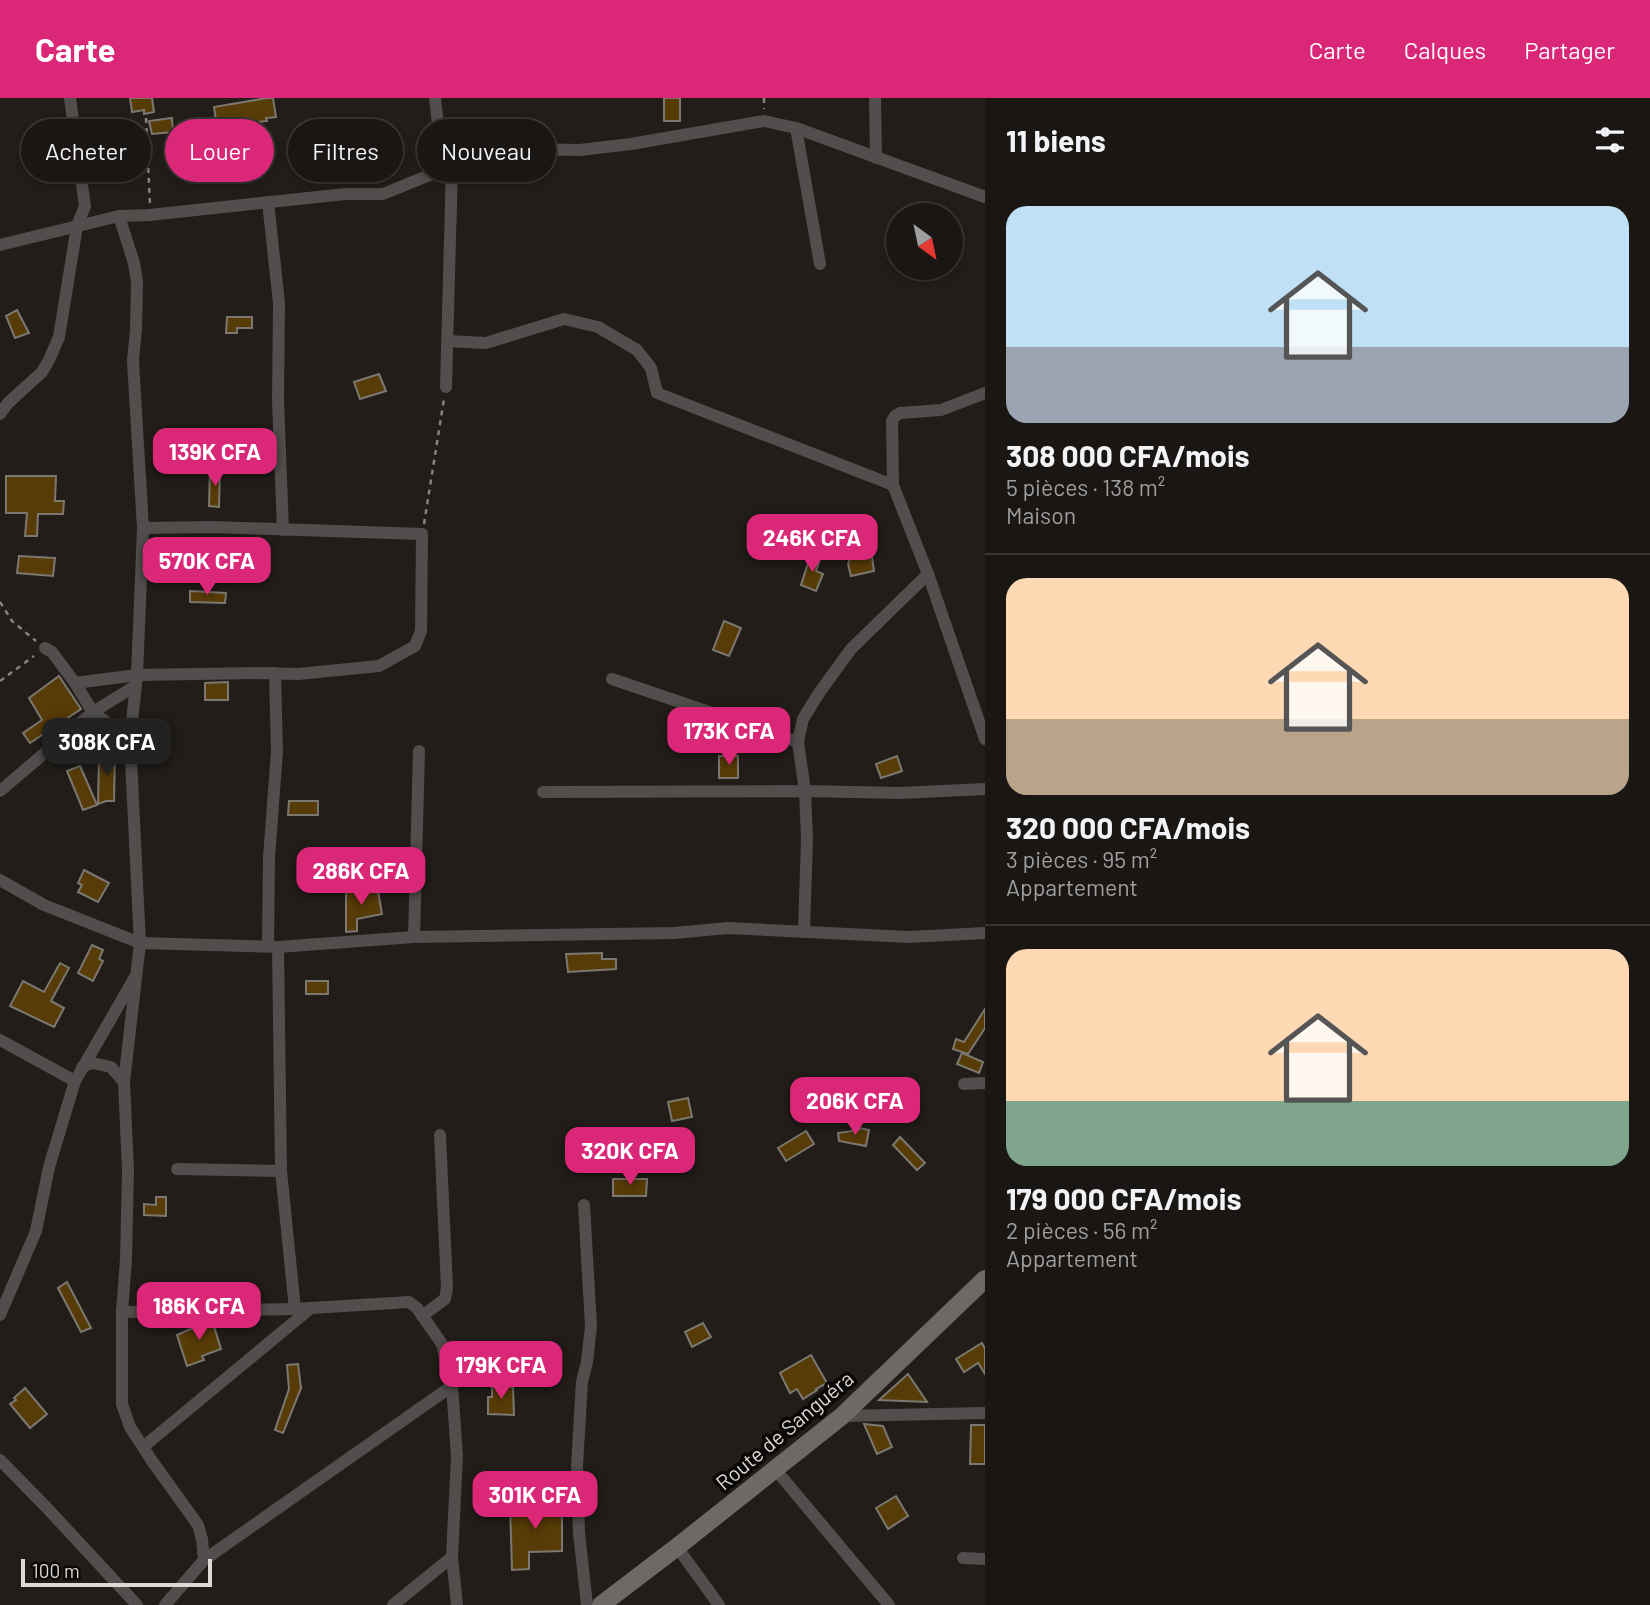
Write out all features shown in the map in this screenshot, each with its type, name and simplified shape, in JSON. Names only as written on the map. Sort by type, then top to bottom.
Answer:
[{"type":"street","points":[[0,414],[8,403],[42,372],[59,337],[77,226],[85,206],[70,98]]},
{"type":"street","points":[[435,98],[437,119]]},
{"type":"street","points":[[875,98],[876,158]]},
{"type":"street","points":[[556,150],[580,150],[631,144],[764,121],[796,128],[985,197]]},
{"type":"street","points":[[796,128],[820,264]]},
{"type":"street","points":[[0,245],[119,216],[345,194],[383,194],[417,180]]},
{"type":"street","points":[[446,387],[452,182]]},
{"type":"street","points":[[268,202],[279,303],[278,401],[283,530]]},
{"type":"street","points":[[119,216],[134,263],[137,282],[133,361],[143,528],[136,680],[130,740],[140,943],[124,1082],[128,1170],[122,1312],[122,1404],[130,1427],[198,1525],[204,1560]]},
{"type":"street","points":[[449,341],[486,343],[564,319],[598,327],[637,350],[651,368],[657,393],[893,485]]},
{"type":"street","points":[[985,394],[941,411],[900,413],[892,421],[893,485],[928,574],[985,739]]},
{"type":"street","points":[[75,683],[298,674],[379,666],[415,646],[421,631],[422,534],[213,527],[143,528]]},
{"type":"street","points":[[804,932],[807,839],[805,791],[798,742],[803,719],[851,649],[928,574]]},
{"type":"street","points":[[45,648],[52,652],[93,712],[130,740]]},
{"type":"street","points":[[275,673],[276,752],[269,857],[281,1171],[295,1309]]},
{"type":"street","points":[[612,679],[798,742]]},
{"type":"street","points":[[0,791],[93,712],[136,680]]},
{"type":"street","points":[[414,937],[419,751]]},
{"type":"street","points":[[543,792],[900,793],[985,789]]},
{"type":"street","points":[[0,880],[44,905],[140,943],[273,946],[414,937],[674,933],[728,928],[909,937],[985,933]]},
{"type":"street","points":[[0,1315],[36,1231],[48,1167],[75,1081],[137,973]]},
{"type":"street","points":[[0,1040],[75,1081]]},
{"type":"street","points":[[82,1067],[92,1063],[111,1066],[124,1082]]},
{"type":"street","points":[[964,1084],[985,1083]]},
{"type":"street","points":[[422,1316],[445,1299],[447,1288],[440,1135]]},
{"type":"street","points":[[177,1169],[281,1171]]},
{"type":"street","points":[[584,1205],[591,1326],[582,1382],[577,1466],[579,1533],[587,1605]]},
{"type":"street","name":"Route de Sanguéra","points":[[601,1605],[842,1416],[985,1279]]},
{"type":"street","points":[[122,1312],[295,1309],[409,1302],[417,1308],[442,1344],[453,1386],[457,1456],[453,1557],[457,1605]]},
{"type":"street","points":[[143,1447],[311,1308]]},
{"type":"street","points":[[165,1605],[204,1560],[453,1386]]},
{"type":"street","points":[[842,1416],[985,1413]]},
{"type":"street","points":[[0,1460],[136,1605]]},
{"type":"street","points":[[775,1469],[889,1605]]},
{"type":"street","points":[[677,1547],[719,1605]]},
{"type":"street","points":[[393,1605],[453,1557]]},
{"type":"street","points":[[963,1558],[985,1559]]},
{"type":"path","points":[[146,118],[150,215]]},
{"type":"path","points":[[422,534],[446,387]]},
{"type":"path","points":[[0,602],[12,621],[45,648],[0,681]]},
{"type":"building","points":[[130,98],[152,98],[154,112],[132,112]]},
{"type":"building","points":[[273,98],[276,117],[216,119],[214,107]]},
{"type":"building","points":[[664,98],[680,98],[680,121],[664,121]]},
{"type":"building","points":[[172,118],[165,119],[165,133],[152,134],[151,121]]},
{"type":"building","points":[[17,310],[29,333],[15,338],[6,316]]},
{"type":"building","points":[[227,317],[252,317],[252,328],[237,328],[237,333],[226,333]]},
{"type":"building","points":[[379,374],[386,391],[360,399],[354,382]]},
{"type":"building","points":[[210,469],[220,469],[219,507],[209,506]]},
{"type":"building","points":[[6,476],[56,476],[55,501],[64,501],[63,514],[38,514],[37,536],[25,536],[27,513],[6,513]]},
{"type":"building","points":[[855,545],[871,550],[874,571],[851,576],[848,564]]},
{"type":"building","points":[[811,554],[821,557],[816,571],[823,574],[816,591],[801,585]]},
{"type":"building","points":[[19,556],[55,558],[53,576],[17,573]]},
{"type":"building","points":[[190,591],[226,593],[225,603],[190,602]]},
{"type":"building","points":[[724,621],[741,628],[729,656],[713,650]]},
{"type":"building","points":[[59,676],[81,709],[30,743],[23,733],[42,720],[29,698]]},
{"type":"building","points":[[228,682],[228,700],[205,700],[205,683]]},
{"type":"building","points":[[115,752],[114,801],[98,804],[99,756]]},
{"type":"building","points":[[719,756],[738,756],[738,778],[719,778]]},
{"type":"building","points":[[897,756],[902,771],[881,778],[876,764]]},
{"type":"building","points":[[80,766],[97,805],[83,810],[67,771]]},
{"type":"building","points":[[289,801],[318,801],[318,815],[288,815]]},
{"type":"building","points":[[84,870],[109,883],[98,902],[78,892],[82,885],[78,883]]},
{"type":"building","points":[[346,891],[378,891],[382,914],[357,919],[357,931],[346,932]]},
{"type":"building","points":[[92,945],[103,950],[99,959],[103,961],[93,981],[78,973]]},
{"type":"building","points":[[602,953],[602,959],[616,959],[616,969],[568,972],[566,954]]},
{"type":"building","points":[[60,963],[69,968],[51,1001],[64,1008],[54,1027],[10,1006],[23,981],[44,992]]},
{"type":"building","points":[[306,981],[328,981],[328,994],[306,994]]},
{"type":"building","points":[[985,1009],[985,1028],[968,1054],[953,1049],[956,1039],[964,1042]]},
{"type":"building","points":[[962,1053],[983,1062],[979,1073],[957,1064]]},
{"type":"building","points":[[688,1098],[692,1117],[672,1121],[668,1102]]},
{"type":"building","points":[[859,1128],[869,1130],[866,1146],[839,1141],[838,1133]]},
{"type":"building","points":[[806,1131],[814,1144],[786,1161],[778,1148]]},
{"type":"building","points":[[900,1137],[925,1163],[917,1170],[893,1145]]},
{"type":"building","points":[[613,1179],[647,1179],[646,1196],[613,1196]]},
{"type":"building","points":[[156,1197],[166,1197],[166,1216],[144,1215],[144,1204],[156,1205]]},
{"type":"building","points":[[67,1282],[91,1328],[81,1332],[58,1288]]},
{"type":"building","points":[[212,1320],[221,1349],[202,1356],[204,1360],[187,1366],[177,1335]]},
{"type":"building","points":[[703,1323],[711,1337],[692,1347],[685,1332]]},
{"type":"building","points":[[982,1343],[985,1349],[985,1374],[978,1363],[964,1372],[956,1359]]},
{"type":"building","points":[[811,1355],[827,1383],[803,1399],[797,1389],[790,1393],[780,1373]]},
{"type":"building","points":[[298,1364],[301,1388],[283,1433],[275,1430],[289,1389],[287,1365]]},
{"type":"building","points":[[908,1374],[927,1402],[879,1400]]},
{"type":"building","points":[[492,1387],[513,1387],[514,1415],[488,1414],[488,1397],[492,1397]]},
{"type":"building","points":[[25,1388],[47,1414],[30,1428],[10,1404]]},
{"type":"building","points":[[864,1424],[883,1426],[892,1447],[877,1454]]},
{"type":"building","points":[[971,1425],[985,1425],[985,1464],[970,1464]]},
{"type":"building","points":[[896,1496],[908,1516],[888,1529],[876,1508]]},
{"type":"building","points":[[510,1503],[562,1503],[562,1551],[529,1552],[529,1569],[512,1570]]}]
